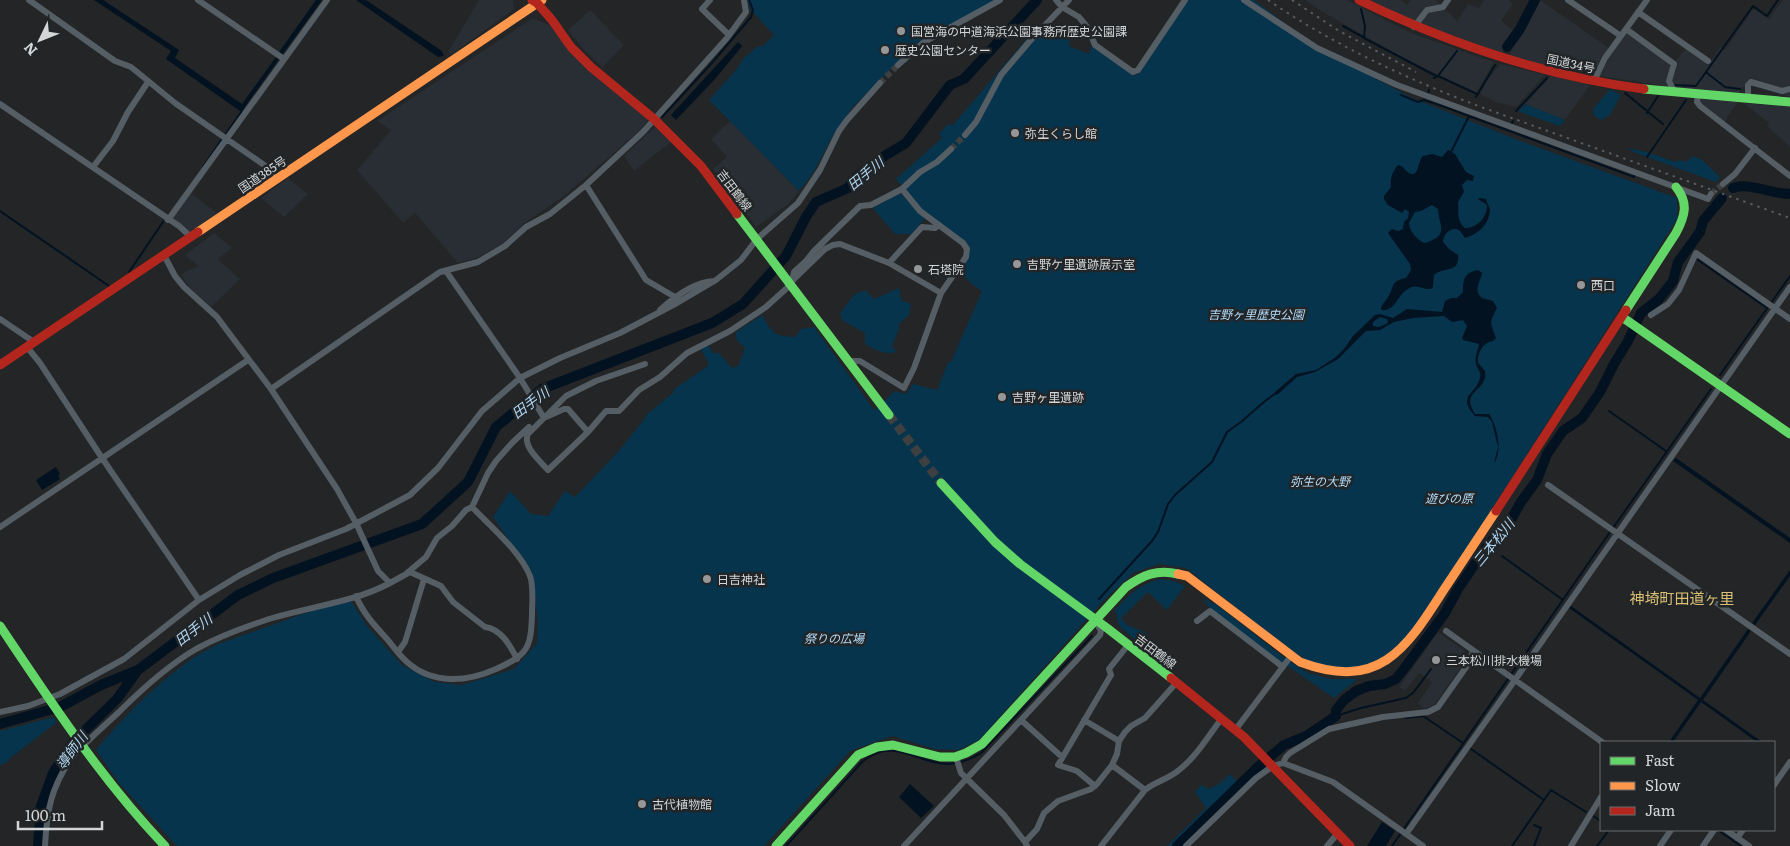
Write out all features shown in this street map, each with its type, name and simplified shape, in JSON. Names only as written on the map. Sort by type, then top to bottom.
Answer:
[{"type":"main road","name":"国道34号","points":[[1359,0],[1414,27],[1497,58],[1594,81],[1698,94],[1790,102]]},
{"type":"main road","name":"吉田鶴線","points":[[537,1],[578,54],[654,119],[701,166],[889,415]]},
{"type":"main road","name":"国道385号","points":[[0,365],[537,1]]},
{"type":"main road","points":[[776,846],[852,760],[873,747],[896,745],[932,756],[946,758],[956,757],[969,752],[982,744],[1126,586],[1143,575],[1156,571],[1172,572],[1187,576],[1291,656],[1318,670],[1336,673],[1361,672],[1394,656],[1407,644],[1625,319],[1684,217],[1683,194],[1676,187]]},
{"type":"main road","points":[[1625,319],[1640,332],[1790,434]]},
{"type":"main road","name":"吉田鶴線","points":[[941,483],[995,542],[1020,564],[1177,682],[1236,730],[1274,766],[1350,846]]},
{"type":"main road","points":[[0,626],[49,699],[117,793],[165,846]]},
{"type":"street","points":[[29,0],[115,61],[130,68],[226,140],[266,167],[277,179]]},
{"type":"street","points":[[198,0],[284,59]]},
{"type":"street","points":[[168,220],[327,0]]},
{"type":"street","points":[[710,0],[702,9],[729,36]]},
{"type":"street","points":[[271,389],[440,272],[478,262],[506,246],[526,227],[550,214],[586,186],[643,132],[729,36],[746,12],[744,0]]},
{"type":"street","points":[[898,65],[924,42],[1000,0]]},
{"type":"street","points":[[1056,0],[1062,7],[1079,17],[1088,28],[1095,45],[1133,72],[1138,70],[1185,0]]},
{"type":"street","points":[[965,135],[976,122],[1001,75],[1069,0]]},
{"type":"street","points":[[1244,0],[1317,48],[1397,85],[1708,199],[1711,194]]},
{"type":"street","points":[[1414,27],[1428,10],[1443,7],[1448,0]]},
{"type":"street","points":[[1568,0],[1621,36]]},
{"type":"street","points":[[1594,81],[1605,58],[1647,0]]},
{"type":"street","points":[[1638,12],[1708,62]]},
{"type":"street","points":[[1626,29],[1674,64],[1669,81],[1674,91]]},
{"type":"street","points":[[93,167],[113,140],[128,112],[148,82]]},
{"type":"street","points":[[1748,98],[1748,85],[1751,82],[1782,91],[1790,89]]},
{"type":"street","points":[[0,712],[49,699],[124,659],[199,600],[240,575],[279,555],[346,529],[410,495],[438,468],[482,411],[520,378],[654,316],[716,280],[741,260],[757,240],[798,204],[820,170],[839,131],[880,83]]},
{"type":"street","points":[[1698,94],[1697,102],[1700,106],[1790,176]]},
{"type":"street","points":[[0,104],[191,236]]},
{"type":"street","points":[[1723,184],[1735,174],[1755,148]]},
{"type":"street","points":[[791,283],[794,272],[860,206],[871,204],[902,189],[920,172],[937,162],[951,149]]},
{"type":"street","points":[[586,186],[646,280],[675,297]]},
{"type":"street","points":[[849,361],[860,361],[904,388],[914,368],[941,293],[966,257],[967,249],[963,243],[920,211],[902,189]]},
{"type":"street","points":[[889,263],[922,227],[935,228],[939,225]]},
{"type":"street","points":[[645,364],[596,381],[570,394],[559,401],[528,434],[526,438],[528,445],[548,470],[588,432],[606,411],[619,411],[638,390],[660,377],[686,353],[730,331],[766,307],[825,249],[833,245],[850,246],[871,257],[889,263],[941,293]]},
{"type":"street","points":[[1651,315],[1668,304],[1678,290],[1696,253],[1790,319]]},
{"type":"street","points":[[162,256],[166,259],[175,276],[184,287],[217,318],[271,389],[356,523],[378,571],[390,583]]},
{"type":"street","points":[[446,271],[520,378],[544,418]]},
{"type":"street","points":[[654,316],[675,297],[706,281],[716,280]]},
{"type":"street","points":[[1403,831],[1615,530],[1721,386],[1771,306],[1790,287]]},
{"type":"street","points":[[0,319],[30,345],[102,458],[199,600]]},
{"type":"street","points":[[0,527],[248,360]]},
{"type":"street","points":[[45,846],[47,816],[53,793],[64,768],[82,746],[150,683],[194,650],[215,639],[266,620],[381,588],[406,574],[426,557],[437,538],[472,506],[496,461],[529,427],[544,418],[568,409],[588,432]]},
{"type":"street","points":[[566,454],[572,460]]},
{"type":"street","points":[[1548,485],[1790,654]]},
{"type":"street","points":[[356,596],[362,610],[407,662],[437,677],[460,680],[482,676],[517,659],[530,642],[531,579],[514,552],[472,506]]},
{"type":"street","points":[[406,574],[410,572],[441,586],[452,602],[485,627],[492,628],[499,634],[510,646],[517,659]]},
{"type":"street","points":[[398,652],[405,642],[424,579]]},
{"type":"street","points":[[1197,621],[1210,611],[1283,667]]},
{"type":"street","points":[[904,846],[1100,635],[1101,631],[1095,621]]},
{"type":"street","points":[[1446,631],[1601,741]]},
{"type":"street","points":[[1095,786],[1077,771],[1058,765],[1111,675],[1109,669],[1128,645]]},
{"type":"street","points":[[1283,763],[1290,753],[1329,729],[1382,717],[1428,712],[1438,707],[1469,663],[1473,651]]},
{"type":"street","points":[[1236,730],[1291,656]]},
{"type":"street","points":[[1058,662],[1068,671]]},
{"type":"street","points":[[956,757],[966,778],[1004,815],[1026,844],[1038,829],[1044,813],[1058,802],[1095,786],[1112,765],[1118,754],[1119,741],[1131,726],[1145,718],[1177,682]]},
{"type":"street","points":[[1101,846],[1145,790],[1154,783],[1171,776],[1191,759],[1222,718]]},
{"type":"street","points":[[1021,720],[1062,757]]},
{"type":"street","points":[[1084,720],[1119,741]]},
{"type":"street","points":[[1775,784],[1790,762]]},
{"type":"street","points":[[1186,846],[1256,778],[1274,766],[1283,763],[1333,782],[1423,846]]},
{"type":"street","points":[[1112,765],[1145,790]]},
{"type":"street","points":[[1571,846],[1600,799]]},
{"type":"street","points":[[1660,846],[1670,831]]},
{"type":"street","points":[[1703,846],[1713,831]]},
{"type":"street","points":[[1727,831],[1749,846]]},
{"type":"street","points":[[1737,838],[1742,831]]},
{"type":"street","points":[[1327,846],[1338,833]]},
{"type":"shaded area","points":[[94,0],[103,0],[179,50],[175,58],[242,104],[276,57],[279,59],[242,111],[240,111],[166,59],[171,51]]},
{"type":"shaded area","points":[[316,0],[322,0],[282,55],[279,52]]},
{"type":"shaded area","points":[[356,0],[366,0],[442,51],[444,56],[438,57]]},
{"type":"shaded area","points":[[479,0],[513,0],[514,9],[451,55],[448,52]]},
{"type":"shaded area","points":[[1305,0],[1347,0],[1411,33],[1494,62],[1476,93],[1398,55]]},
{"type":"shaded area","points":[[1369,0],[1401,0],[1407,5],[1411,0],[1436,0],[1457,21],[1468,4],[1479,8],[1484,0],[1508,0],[1513,4],[1501,21],[1516,32],[1502,53],[1413,22]]},
{"type":"shaded area","points":[[1540,0],[1609,48],[1594,73],[1552,63],[1550,66],[1509,56],[1514,43]]},
{"type":"shaded area","points":[[1783,0],[1790,0],[1790,97],[1754,87],[1741,87],[1738,102],[1722,125],[1696,98],[1659,85],[1599,76],[1626,33],[1672,65],[1686,49],[1709,65],[1720,47],[1725,50],[1753,9],[1769,19]]},
{"type":"shaded area","points":[[590,10],[624,45],[603,66],[604,69],[584,50],[568,30]]},
{"type":"shaded area","points":[[533,18],[550,25],[570,52],[649,119],[639,131],[563,197],[527,221],[502,244],[477,258],[458,263],[415,213],[403,223],[357,170],[391,130],[377,121]]},
{"type":"shaded area","points":[[738,42],[742,46],[716,78],[676,120],[671,115]]},
{"type":"shaded area","points":[[1500,64],[1545,75],[1516,107],[1496,102],[1480,94],[1486,82]]},
{"type":"shaded area","points":[[1551,76],[1590,85],[1565,120],[1525,104]]},
{"type":"shaded area","points":[[1743,103],[1790,107],[1790,147],[1767,126],[1769,123]]},
{"type":"shaded area","points":[[730,121],[799,191],[787,205],[756,227],[713,169],[727,157],[711,139]]},
{"type":"shaded area","points":[[655,127],[671,142],[634,171],[624,156]]},
{"type":"shaded area","points":[[1448,150],[1455,154],[1466,172],[1474,176],[1473,181],[1467,180],[1462,185],[1464,192],[1458,202],[1458,216],[1462,225],[1465,228],[1469,228],[1483,218],[1487,205],[1479,198],[1486,199],[1490,208],[1488,220],[1482,228],[1465,238],[1457,229],[1448,231],[1443,242],[1458,255],[1456,265],[1434,275],[1433,287],[1431,289],[1411,287],[1404,292],[1393,306],[1386,310],[1381,310],[1395,282],[1406,278],[1411,270],[1410,264],[1388,233],[1392,229],[1398,231],[1403,229],[1409,212],[1405,209],[1402,213],[1388,205],[1384,199],[1384,196],[1391,187],[1391,178],[1398,165],[1409,173],[1414,174],[1423,156],[1432,154],[1442,157]],"holes":[[[1432,205],[1438,209],[1441,225],[1440,233],[1433,240],[1425,243],[1422,242],[1412,232],[1409,223],[1415,212]]]},
{"type":"shaded area","points":[[288,178],[308,194],[284,217],[261,198]]},
{"type":"shaded area","points":[[191,193],[217,213],[190,232],[172,217]]},
{"type":"shaded area","points":[[214,233],[232,248],[218,259],[240,279],[211,307],[190,288],[181,275],[198,266],[185,255]]},
{"type":"shaded area","points":[[1478,270],[1482,273],[1478,289],[1479,295],[1482,298],[1493,301],[1497,308],[1491,323],[1496,338],[1486,343],[1479,355],[1478,363],[1485,371],[1485,378],[1470,400],[1475,414],[1489,414],[1492,419],[1498,438],[1498,447],[1492,422],[1488,417],[1475,416],[1467,404],[1467,399],[1478,384],[1480,376],[1476,361],[1479,344],[1463,340],[1462,338],[1467,326],[1463,320],[1452,322],[1444,316],[1413,318],[1394,322],[1380,330],[1366,331],[1338,359],[1315,372],[1297,377],[1277,395],[1275,392],[1296,374],[1316,370],[1336,357],[1353,336],[1375,315],[1380,314],[1393,318],[1407,309],[1442,312],[1445,301],[1457,298],[1463,292],[1463,284],[1467,275]],"holes":[[[1380,317],[1387,319],[1388,323],[1379,327],[1373,326],[1373,322]]]},
{"type":"shaded area","points":[[1498,447],[1498,452],[1494,463]]},
{"type":"shaded area","points":[[1676,458],[1790,538],[1790,543],[1673,461]]},
{"type":"shaded area","points":[[56,467],[60,474],[58,475],[60,479],[42,490],[36,480]]},
{"type":"shaded area","points":[[1790,570],[1790,576],[1755,625],[1752,623]]},
{"type":"shaded area","points":[[1571,606],[1700,698],[1748,629],[1751,631],[1703,700],[1761,741],[1756,741],[1701,702],[1674,741],[1670,741],[1698,700],[1569,608]]},
{"type":"shaded area","points":[[1438,632],[1465,651],[1461,657],[1464,663],[1434,705],[1424,709],[1418,703],[1432,682],[1419,673],[1405,691],[1399,687]]},
{"type":"shaded area","points":[[910,784],[934,806],[921,818],[899,797]]},
{"type":"shaded area","points":[[1382,822],[1395,831],[1386,846],[1367,846]]},
{"type":"green space","points":[[747,0],[995,0],[916,44],[852,108],[832,137],[813,173],[799,191],[709,100],[736,70],[744,58],[758,46],[763,46],[774,35],[751,10]]},
{"type":"green space","name":"吉野ヶ里歴史公園","points":[[1188,0],[1254,0],[1292,29],[1331,55],[1412,98],[1523,142],[1677,198],[1677,219],[1412,634],[1382,659],[1367,666],[1349,669],[1329,668],[1306,660],[1290,650],[1186,568],[1159,564],[1133,573],[1104,600],[979,740],[958,750],[935,749],[892,736],[850,751],[764,846],[177,846],[119,783],[96,750],[137,705],[184,664],[218,644],[349,598],[367,626],[402,665],[435,682],[462,685],[514,669],[537,643],[538,622],[533,575],[493,517],[510,491],[531,514],[548,516],[565,491],[575,497],[617,453],[646,415],[674,392],[673,390],[708,366],[708,362],[701,350],[702,347],[708,345],[713,353],[719,353],[732,368],[738,366],[745,348],[738,341],[736,332],[762,315],[771,330],[782,336],[795,337],[801,329],[814,327],[874,410],[895,391],[906,394],[913,384],[937,390],[948,362],[951,362],[982,291],[959,271],[970,249],[966,242],[922,209],[896,179],[942,138],[939,134],[949,123],[952,126],[1036,28],[1070,36],[1069,46],[1089,54],[1091,46],[1136,76]]},
{"type":"green space","points":[[1610,89],[1621,95],[1610,115],[1601,120],[1593,115],[1594,108]]},
{"type":"green space","points":[[1525,104],[1565,120],[1560,126],[1520,112],[1519,110]]},
{"type":"green space","points":[[1628,148],[1647,152],[1675,162],[1680,160],[1686,162],[1693,156],[1702,160],[1720,177],[1716,182],[1633,152]]},
{"type":"green space","points":[[900,193],[925,219],[911,234],[895,234],[873,208]]},
{"type":"green space","points":[[899,288],[901,300],[911,304],[909,315],[899,324],[899,329],[892,346],[897,352],[888,353],[865,344],[865,333],[842,320],[840,313],[854,295],[865,290],[874,299]]},
{"type":"green space","points":[[1162,579],[1185,586],[1167,610],[1148,592],[1121,618],[1127,625],[1149,634],[1141,645],[1119,626],[1115,610],[1141,587]]},
{"type":"green space","points":[[1201,598],[1217,605],[1283,657],[1307,673],[1331,679],[1358,679],[1334,698],[1233,628]]},
{"type":"green space","points":[[54,717],[56,723],[6,763],[0,765],[0,731]]},
{"type":"green space","points":[[1230,774],[1238,783],[1172,846],[1167,846],[1206,808],[1195,792],[1201,785],[1209,789],[1219,784]]},
{"type":"waterway","points":[[662,117],[751,17],[753,10],[749,0]]},
{"type":"waterway","name":"田手川","points":[[0,724],[60,707],[101,685],[138,670],[238,595],[273,578],[422,524],[468,482],[496,427],[542,389],[712,323],[743,304],[786,256],[816,202],[848,188],[856,177],[906,143],[950,85],[964,79],[1037,0]]},
{"type":"waterway","points":[[1507,47],[1520,29],[1535,0]]},
{"type":"waterway","points":[[1675,85],[1696,86],[1753,6],[1767,16],[1778,0]]},
{"type":"waterway","points":[[1361,9],[1365,26],[1364,38],[1436,76]]},
{"type":"waterway","points":[[1343,26],[1363,37]]},
{"type":"waterway","points":[[1434,78],[1438,76],[1457,51]]},
{"type":"waterway","points":[[1476,97],[1495,65]]},
{"type":"waterway","points":[[1555,66],[1574,70]]},
{"type":"waterway","points":[[1582,71],[1593,74]]},
{"type":"waterway","points":[[1707,73],[1725,87],[1740,89]]},
{"type":"waterway","points":[[1438,76],[1477,94]]},
{"type":"waterway","points":[[1516,111],[1547,78]]},
{"type":"waterway","points":[[1625,93],[1663,124]]},
{"type":"waterway","points":[[1401,95],[1418,102],[1424,100],[1442,106],[1634,177],[1635,174]]},
{"type":"waterway","points":[[1647,113],[1658,96]]},
{"type":"waterway","points":[[1647,157],[1686,100]]},
{"type":"waterway","points":[[225,135],[242,111]]},
{"type":"waterway","points":[[1451,152],[1469,116]]},
{"type":"waterway","points":[[203,167],[222,139]]},
{"type":"waterway","name":"三本松川","points":[[1733,188],[1746,186],[1790,194]]},
{"type":"waterway","name":"三本松川","points":[[1177,846],[1260,765],[1284,745],[1308,735],[1336,716],[1336,710],[1344,700],[1356,691],[1369,686],[1385,684],[1396,679],[1445,613],[1458,589],[1487,546],[1508,525],[1521,502],[1537,480],[1547,454],[1563,431],[1582,418],[1600,392],[1641,313],[1659,299],[1673,281],[1678,262],[1700,232],[1703,221],[1722,198]]},
{"type":"waterway","points":[[0,211],[109,286]]},
{"type":"waterway","points":[[129,272],[163,222]]},
{"type":"waterway","points":[[1698,260],[1767,308]]},
{"type":"waterway","points":[[1720,375],[1790,276]]},
{"type":"waterway","points":[[1613,528],[1711,389]]},
{"type":"waterway","points":[[1099,599],[1152,541],[1158,532],[1168,504],[1175,495],[1212,462],[1227,432],[1276,393]]},
{"type":"waterway","points":[[1609,411],[1666,451]]},
{"type":"waterway","points":[[1392,846],[1610,532]]},
{"type":"waterway","points":[[1502,556],[1563,600]]},
{"type":"waterway","points":[[786,846],[862,762],[873,754],[895,751],[937,763],[948,764],[965,761],[981,753],[1092,636]]},
{"type":"waterway","points":[[1336,716],[1361,708],[1406,698],[1413,693],[1431,669]]},
{"type":"waterway","name":"導師川","points":[[38,846],[41,806],[53,773],[74,741],[117,699],[137,671]]},
{"type":"waterway","points":[[1405,718],[1423,716],[1463,743]]},
{"type":"waterway","points":[[1471,749],[1544,800]]},
{"type":"waterway","points":[[1512,846],[1551,790],[1586,812]]},
{"type":"waterway","points":[[1593,816],[1600,820]]},
{"type":"waterway","points":[[1534,825],[1541,828],[1534,846]]},
{"type":"waterway","points":[[1597,846],[1608,831]]},
{"type":"waterway","points":[[1719,831],[1741,846]]},
{"type":"tunnel","points":[[880,83],[898,65]]},
{"type":"tunnel","points":[[951,149],[965,135]]},
{"type":"tunnel","points":[[1711,194],[1723,184]]},
{"type":"tunnel","points":[[889,415],[941,483]]},
{"type":"railway","points":[[1268,0],[1319,32],[1371,60],[1426,85],[1481,107],[1790,218]]},
{"type":"railway","points":[[1292,0],[1339,31],[1416,72]]},
{"type":"traffic: fast","points":[[1644,89],[1790,102]]},
{"type":"traffic: fast","points":[[1626,310],[1682,221],[1684,204],[1676,187]]},
{"type":"traffic: fast","points":[[737,214],[889,415]]},
{"type":"traffic: fast","points":[[1622,317],[1790,434]]},
{"type":"traffic: fast","points":[[941,483],[995,542],[1020,564],[1171,678]]},
{"type":"traffic: fast","points":[[776,846],[858,755],[877,747],[893,745],[940,757],[955,757],[982,744],[1126,587],[1150,574],[1163,572],[1178,574]]},
{"type":"traffic: fast","points":[[0,626],[98,767],[165,846]]},
{"type":"traffic: slow","points":[[198,232],[542,0]]},
{"type":"traffic: slow","points":[[1178,574],[1187,576],[1300,662],[1327,670],[1350,672],[1370,668],[1386,660],[1402,647],[1416,631],[1496,511]]},
{"type":"traffic: jam","points":[[532,0],[552,20],[571,47],[591,67],[654,119],[701,166],[737,214]]},
{"type":"traffic: jam","points":[[1359,0],[1428,31],[1498,56],[1570,76],[1644,89]]},
{"type":"traffic: jam","points":[[0,365],[198,232]]},
{"type":"traffic: jam","points":[[1496,511],[1626,310]]},
{"type":"traffic: jam","points":[[1171,678],[1244,737],[1350,846]]},
{"type":"place","name":"国営海の中道海浜公園事務所歴史公園課","points":[[901,31]]},
{"type":"place","name":"歴史公園センター","points":[[885,50]]},
{"type":"place","name":"弥生くらし館","points":[[1015,133]]},
{"type":"place","name":"吉野ケ里遺跡展示室","points":[[1017,264]]},
{"type":"place","name":"石塔院","points":[[918,269]]},
{"type":"place","name":"西口","points":[[1581,285]]},
{"type":"place","name":"吉野ヶ里遺跡","points":[[1002,397]]},
{"type":"place","name":"日吉神社","points":[[707,579]]},
{"type":"place","name":"三本松川排水機場","points":[[1436,660]]},
{"type":"place","name":"古代植物館","points":[[642,804]]},
{"type":"district","name":"神埼町田道ヶ里","points":[[1682,597]]},
{"type":"park label","name":"弥生の大野","points":[[1320,481]]},
{"type":"park label","name":"遊びの原","points":[[1449,498]]},
{"type":"park label","name":"祭りの広場","points":[[834,638]]}]
